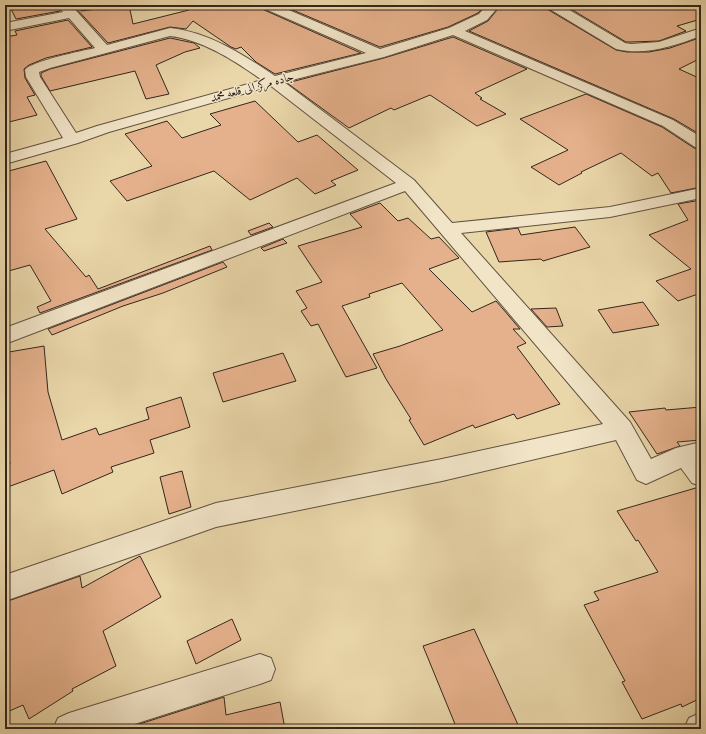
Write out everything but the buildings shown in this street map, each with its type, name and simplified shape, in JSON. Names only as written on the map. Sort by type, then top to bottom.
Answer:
[{"type":"street","points":[[267,5],[379,54]]},
{"type":"street","name":"جاده مرکز الی قلعه محمد","points":[[5,159],[72,140],[103,129],[273,81],[379,54],[454,31],[483,17],[494,5]]},
{"type":"street","points":[[552,5],[621,46],[629,49],[644,49],[701,32]]},
{"type":"street","points":[[5,27],[67,9],[104,50]]},
{"type":"street","points":[[454,31],[668,123],[701,144]]},
{"type":"street","points":[[72,140],[33,77],[32,70],[44,65],[170,32],[179,33],[238,57],[273,81],[408,184],[622,429],[646,473],[693,453],[701,475]]},
{"type":"street","points":[[5,336],[408,184]]},
{"type":"street","points":[[448,229],[610,212],[701,193]]},
{"type":"street","points":[[5,588],[216,515],[442,470],[622,429]]},
{"type":"street","points":[[69,729],[260,669]]}]
